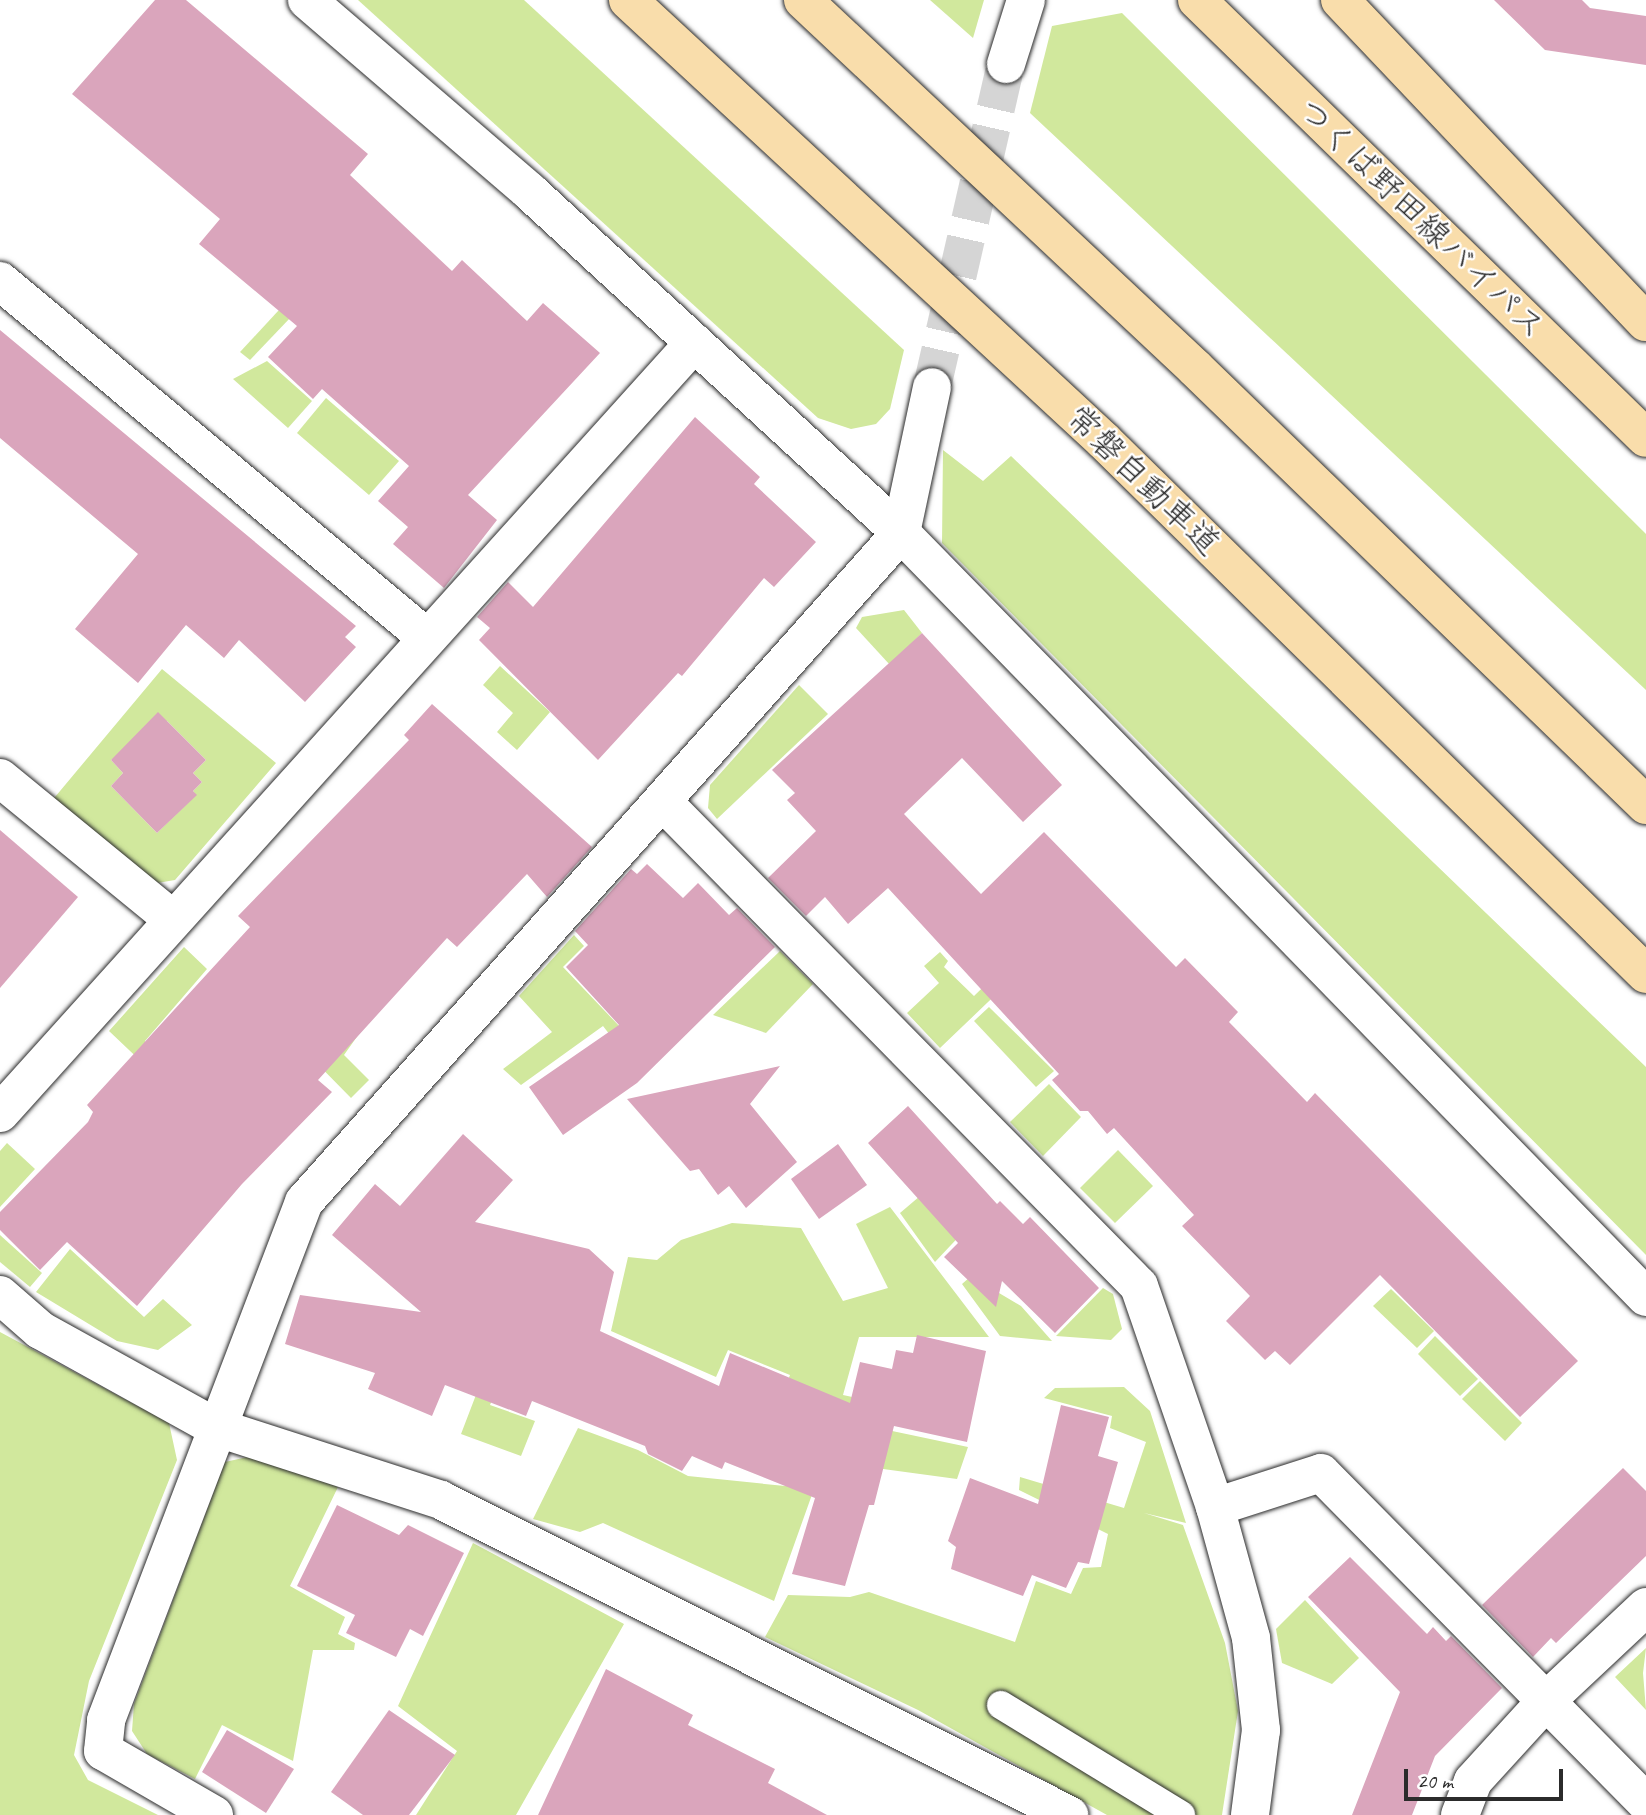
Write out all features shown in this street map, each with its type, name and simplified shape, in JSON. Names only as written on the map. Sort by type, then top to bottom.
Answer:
[{"type":"main road","name":"常磐自動車道","points":[[628,0],[1104,441],[1646,974]]},
{"type":"main road","points":[[803,0],[1646,805]]},
{"type":"main road","name":"つくば野田線バイパス","points":[[1197,0],[1646,438]]},
{"type":"main road","points":[[1340,0],[1646,322]]},
{"type":"street","points":[[307,0],[529,191],[901,533],[1646,1297]]},
{"type":"street","points":[[1006,64],[1026,0]]},
{"type":"street","points":[[0,281],[426,638]]},
{"type":"street","points":[[0,1113],[172,919],[694,344]]},
{"type":"street","points":[[214,1815],[103,1751],[106,1720],[215,1427],[304,1202],[664,803],[901,533],[932,387]]},
{"type":"street","points":[[0,778],[172,919]]},
{"type":"street","points":[[664,803],[1139,1286],[1215,1507],[1251,1638],[1261,1730],[1250,1815]]},
{"type":"street","points":[[0,1295],[40,1330],[215,1427],[441,1500],[1069,1815]]},
{"type":"street","points":[[1215,1507],[1321,1473],[1646,1803]]},
{"type":"street","points":[[1460,1815],[1473,1781],[1547,1700],[1646,1607]]},
{"type":"lane","points":[[1001,1705],[1181,1815]]},
{"type":"green space","points":[[358,0],[524,0],[904,350],[890,409],[876,424],[851,429],[818,418]]},
{"type":"green space","points":[[930,0],[984,0],[973,38]]},
{"type":"green space","points":[[1122,13],[1646,534],[1646,690],[1030,113],[1052,26]]},
{"type":"green space","points":[[303,284],[291,317],[250,360],[240,352]]},
{"type":"green space","points":[[267,361],[312,401],[288,428],[233,379]]},
{"type":"green space","points":[[326,398],[399,461],[369,495],[297,433]]},
{"type":"green space","points":[[943,450],[983,481],[1011,456],[1646,1067],[1646,1255],[942,543]]},
{"type":"green space","points":[[904,610],[922,633],[890,665],[856,628],[862,617]]},
{"type":"green space","points":[[500,666],[550,712],[517,750],[497,732],[513,713],[483,685]]},
{"type":"green space","points":[[162,669],[276,763],[175,880],[151,884],[50,803]],"holes":[[[167,721],[206,760],[193,773],[202,782],[193,791],[196,795],[157,833],[111,786],[123,773],[111,760]]]},
{"type":"green space","points":[[799,685],[828,714],[717,819],[708,808],[710,785]]},
{"type":"green space","points":[[574,935],[584,946],[563,967],[622,1029],[631,1062],[603,1026],[521,1085],[503,1069],[552,1032],[519,996]]},
{"type":"green space","points":[[184,947],[207,969],[145,1041],[148,1068],[109,1031]]},
{"type":"green space","points":[[1022,949],[1033,959],[940,1048],[907,1013],[939,983],[924,966],[940,952],[948,961],[944,967],[974,996]]},
{"type":"green space","points":[[780,951],[813,984],[766,1033],[713,1015]]},
{"type":"green space","points":[[989,1007],[1054,1071],[1036,1087],[974,1021]]},
{"type":"green space","points":[[361,1031],[344,1055],[369,1080],[351,1098],[294,1040]]},
{"type":"green space","points":[[1049,1084],[1081,1117],[1043,1156],[1010,1122]]},
{"type":"green space","points":[[7,1143],[35,1169],[0,1207],[0,1151]]},
{"type":"green space","points":[[1118,1150],[1153,1186],[1115,1223],[1080,1188]]},
{"type":"green space","points":[[940,1179],[967,1228],[935,1262],[900,1213]]},
{"type":"green space","points":[[890,1207],[989,1337],[859,1337],[843,1395],[857,1398],[859,1424],[968,1447],[957,1479],[824,1461],[774,1601],[603,1523],[580,1532],[533,1519],[578,1428],[638,1450],[688,1476],[785,1486],[780,1400],[790,1375],[728,1350],[716,1377],[611,1331],[628,1257],[657,1260],[681,1240],[732,1223],[801,1228],[843,1301],[888,1288],[856,1224]]},
{"type":"green space","points":[[0,1235],[42,1273],[30,1287],[0,1262]]},
{"type":"green space","points":[[70,1249],[144,1317],[163,1299],[192,1325],[158,1350],[117,1341],[36,1292]]},
{"type":"green space","points":[[978,1270],[999,1293],[1021,1306],[1052,1341],[1000,1336],[962,1284]]},
{"type":"green space","points":[[1103,1288],[1113,1294],[1122,1329],[1111,1340],[1056,1336]]},
{"type":"green space","points":[[1391,1289],[1434,1331],[1417,1348],[1373,1306]]},
{"type":"green space","points":[[0,1332],[169,1423],[177,1460],[89,1681],[74,1755],[88,1780],[158,1815],[0,1815]]},
{"type":"green space","points":[[1435,1336],[1478,1379],[1460,1396],[1418,1354]]},
{"type":"green space","points":[[1480,1381],[1522,1423],[1505,1441],[1462,1399]]},
{"type":"green space","points":[[479,1387],[495,1393],[490,1405],[535,1421],[521,1456],[461,1434]]},
{"type":"green space","points":[[1124,1387],[1150,1411],[1186,1523],[1144,1513],[1183,1525],[1225,1643],[1238,1711],[1222,1815],[1107,1815],[918,1710],[765,1637],[788,1595],[850,1597],[869,1592],[1015,1642],[1036,1581],[1071,1594],[1083,1568],[1101,1567],[1108,1534],[1019,1490],[1020,1477],[1124,1508],[1146,1442],[1110,1428],[1112,1416],[1044,1398],[1055,1388]]},
{"type":"green space","points":[[252,1456],[338,1487],[290,1586],[345,1617],[338,1634],[355,1643],[354,1650],[313,1650],[293,1761],[222,1725],[195,1779],[147,1754],[132,1731],[134,1704],[225,1462]]},
{"type":"green space","points":[[473,1543],[624,1624],[516,1815],[416,1815],[457,1751],[398,1706]]},
{"type":"green space","points":[[1305,1600],[1359,1658],[1332,1684],[1282,1663],[1276,1629]]},
{"type":"green space","points":[[1646,1648],[1643,1673],[1646,1710],[1615,1677]]},
{"type":"building","points":[[155,0],[186,0],[368,154],[350,175],[452,271],[462,260],[527,321],[543,303],[600,353],[468,495],[497,520],[444,588],[393,544],[408,527],[378,501],[409,466],[322,389],[313,399],[268,357],[297,326],[199,244],[220,219],[72,94]]},
{"type":"building","points":[[1494,0],[1582,0],[1590,8],[1646,16],[1646,65],[1545,50]]},
{"type":"building","points":[[0,330],[356,626],[345,637],[356,647],[305,702],[239,640],[224,658],[186,625],[138,683],[75,629],[138,554],[0,438]]},
{"type":"building","points":[[695,417],[760,477],[754,484],[816,542],[774,587],[764,578],[682,676],[678,673],[598,760],[479,640],[490,628],[477,617],[508,582],[533,607]]},
{"type":"building","points":[[922,633],[1062,785],[1023,822],[962,758],[904,814],[981,894],[1044,832],[1176,967],[1185,958],[1238,1012],[1229,1022],[1307,1102],[1315,1093],[1578,1361],[1520,1417],[1380,1275],[1290,1365],[1275,1351],[1265,1360],[1226,1321],[1250,1296],[1182,1226],[1194,1215],[1114,1128],[1107,1134],[1088,1111],[1080,1111],[1052,1080],[1059,1074],[888,888],[848,924],[825,897],[806,916],[768,878],[816,831],[787,800],[795,793],[772,770]]},
{"type":"building","points":[[432,704],[592,847],[547,897],[527,874],[457,947],[447,938],[318,1080],[332,1092],[242,1184],[137,1306],[67,1242],[40,1270],[0,1230],[0,1212],[88,1122],[93,1112],[87,1105],[250,927],[238,916],[409,740],[404,735]]},
{"type":"building","points":[[158,712],[206,760],[193,773],[202,782],[193,791],[197,795],[157,833],[111,786],[123,773],[111,760]]},
{"type":"building","points":[[0,830],[78,897],[0,988]]},
{"type":"building","points":[[647,864],[683,898],[698,883],[729,915],[737,908],[775,947],[637,1083],[563,1135],[529,1087],[619,1025],[566,967],[588,945],[575,931],[631,869],[637,874]]},
{"type":"building","points":[[780,1066],[750,1104],[797,1162],[746,1208],[729,1186],[718,1195],[699,1169],[690,1171],[627,1099]]},
{"type":"building","points":[[908,1106],[997,1204],[1000,1201],[1023,1224],[1030,1217],[1099,1288],[1055,1333],[1002,1281],[996,1307],[944,1257],[958,1243],[868,1143]]},
{"type":"building","points":[[463,1134],[513,1180],[475,1222],[589,1249],[614,1272],[600,1331],[719,1386],[730,1353],[850,1403],[860,1362],[892,1369],[896,1350],[913,1353],[917,1335],[986,1351],[967,1442],[894,1426],[874,1505],[869,1505],[845,1586],[792,1574],[815,1498],[725,1462],[722,1469],[692,1456],[682,1471],[648,1454],[645,1446],[532,1401],[526,1416],[445,1385],[432,1416],[368,1389],[375,1373],[285,1344],[300,1295],[421,1312],[332,1235],[375,1184],[400,1206]]},
{"type":"building","points":[[838,1144],[867,1185],[819,1219],[791,1179]]},
{"type":"building","points":[[1061,1405],[1109,1417],[1098,1456],[1118,1462],[1089,1564],[1078,1562],[1066,1588],[1032,1575],[1023,1596],[951,1569],[956,1547],[948,1541],[970,1478],[1038,1504]]},
{"type":"building","points":[[1623,1468],[1646,1491],[1646,1556],[1556,1643],[1551,1638],[1533,1657],[1482,1605]]},
{"type":"building","points":[[337,1505],[399,1535],[408,1525],[464,1553],[423,1636],[410,1629],[396,1657],[346,1633],[355,1615],[297,1586]]},
{"type":"building","points":[[1350,1557],[1427,1634],[1433,1627],[1446,1641],[1451,1636],[1502,1688],[1435,1756],[1412,1815],[1352,1815],[1400,1692],[1308,1597]]},
{"type":"building","points":[[606,1669],[693,1715],[688,1725],[775,1769],[768,1783],[827,1815],[538,1815]]},
{"type":"building","points":[[389,1710],[455,1755],[409,1815],[363,1815],[331,1792]]},
{"type":"building","points":[[227,1730],[294,1769],[266,1813],[202,1772]]},
{"type":"tunnel","points":[[932,387],[1006,64]]}]
